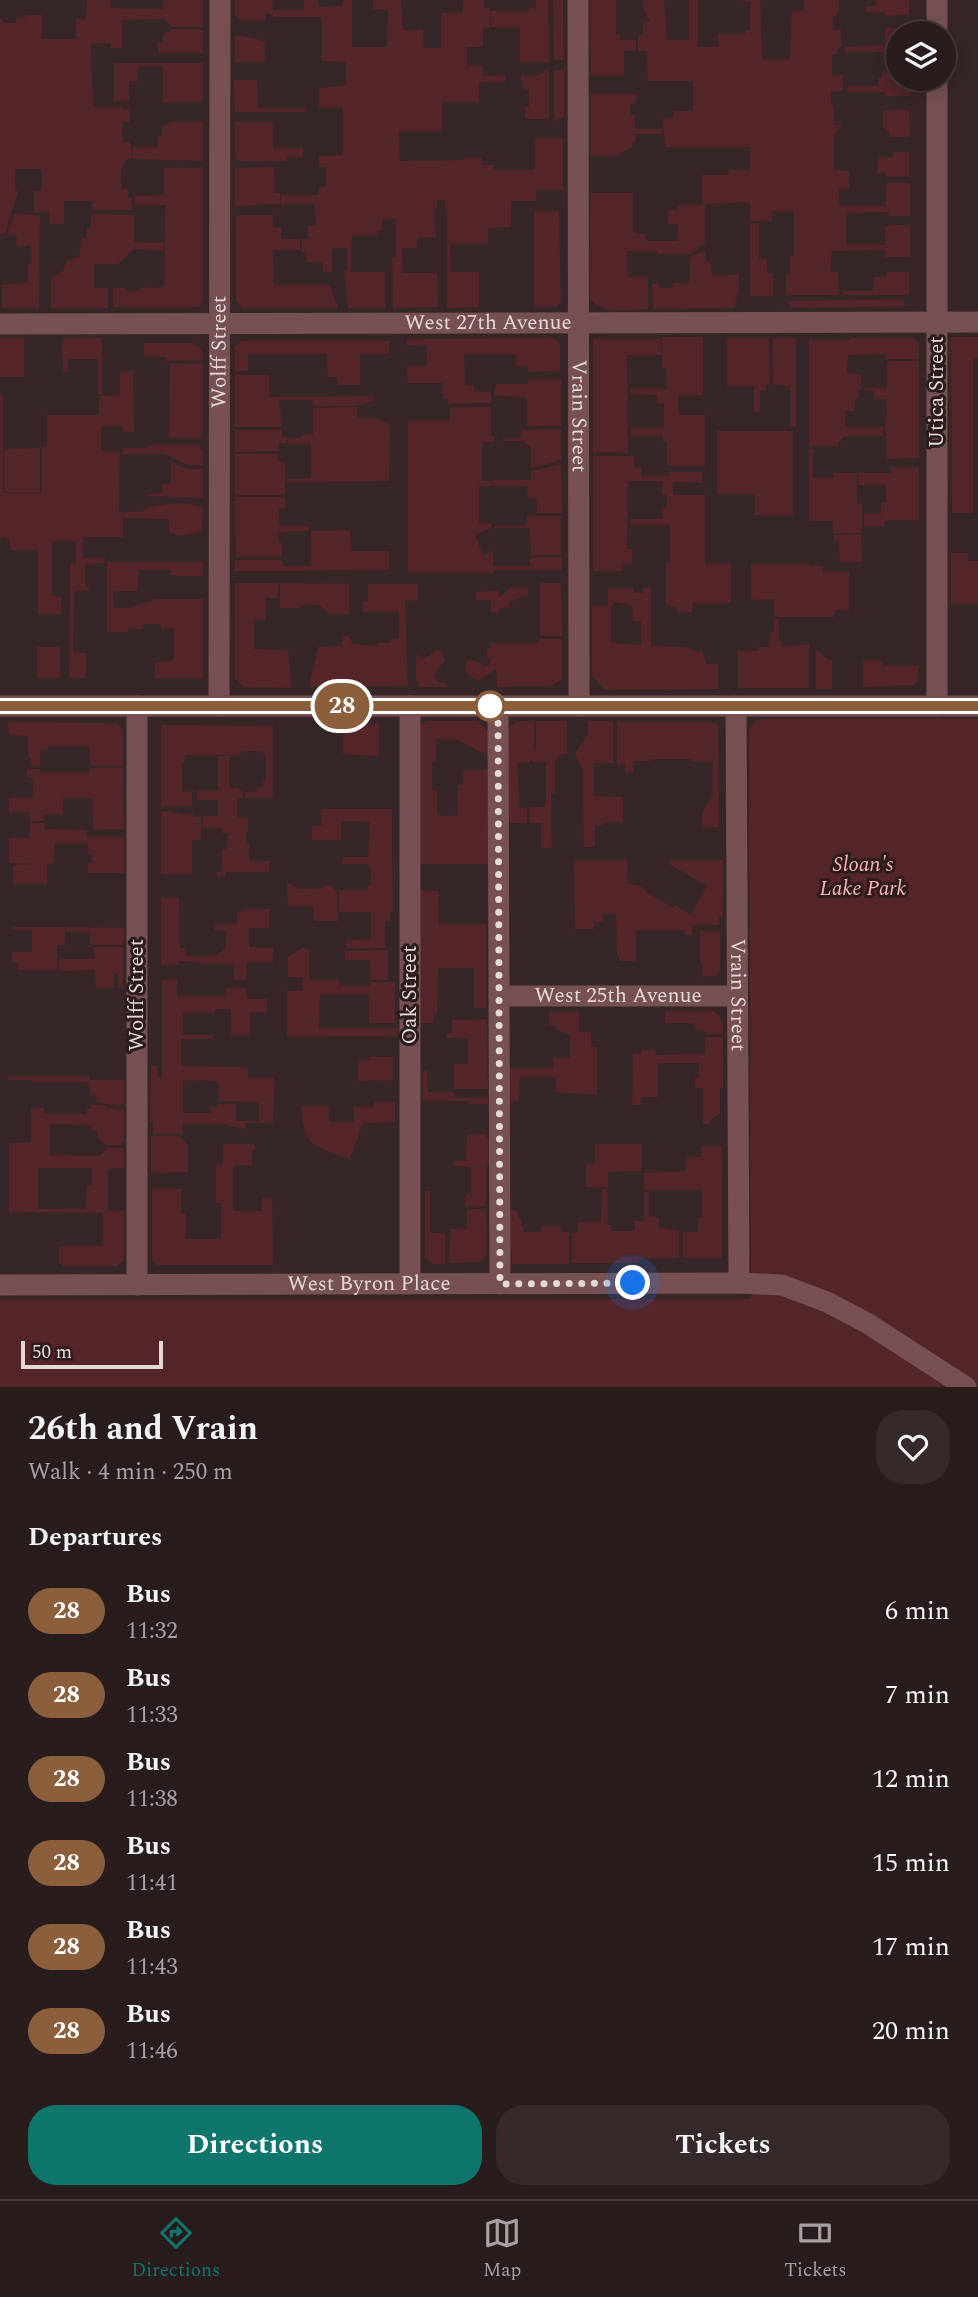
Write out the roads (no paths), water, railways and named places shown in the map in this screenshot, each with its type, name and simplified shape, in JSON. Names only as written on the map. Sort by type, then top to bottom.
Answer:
[{"type":"street","name":"Wolff Street","points":[[219,706],[220,0]]},
{"type":"street","name":"Vrain Street","points":[[578,0],[579,706]]},
{"type":"street","points":[[937,0],[937,21]]},
{"type":"street","name":"Utica Street","points":[[937,91],[937,706]]},
{"type":"street","name":"West 27th Avenue","points":[[0,324],[978,322]]},
{"type":"street","points":[[0,706],[978,706]]},
{"type":"street","name":"Wolff Street","points":[[136,706],[137,1285]]},
{"type":"street","name":"Oak Street","points":[[410,706],[410,1284]]},
{"type":"street","points":[[498,706],[500,1284]]},
{"type":"street","name":"Vrain Street","points":[[736,706],[739,1283]]},
{"type":"street","name":"West 25th Avenue","points":[[499,996],[737,996]]},
{"type":"street","name":"West Byron Place","points":[[0,1285],[782,1285],[827,1301],[867,1323],[966,1387]]},
{"type":"park label","name":"Sloan's Lake Park","points":[[863,877]]}]
